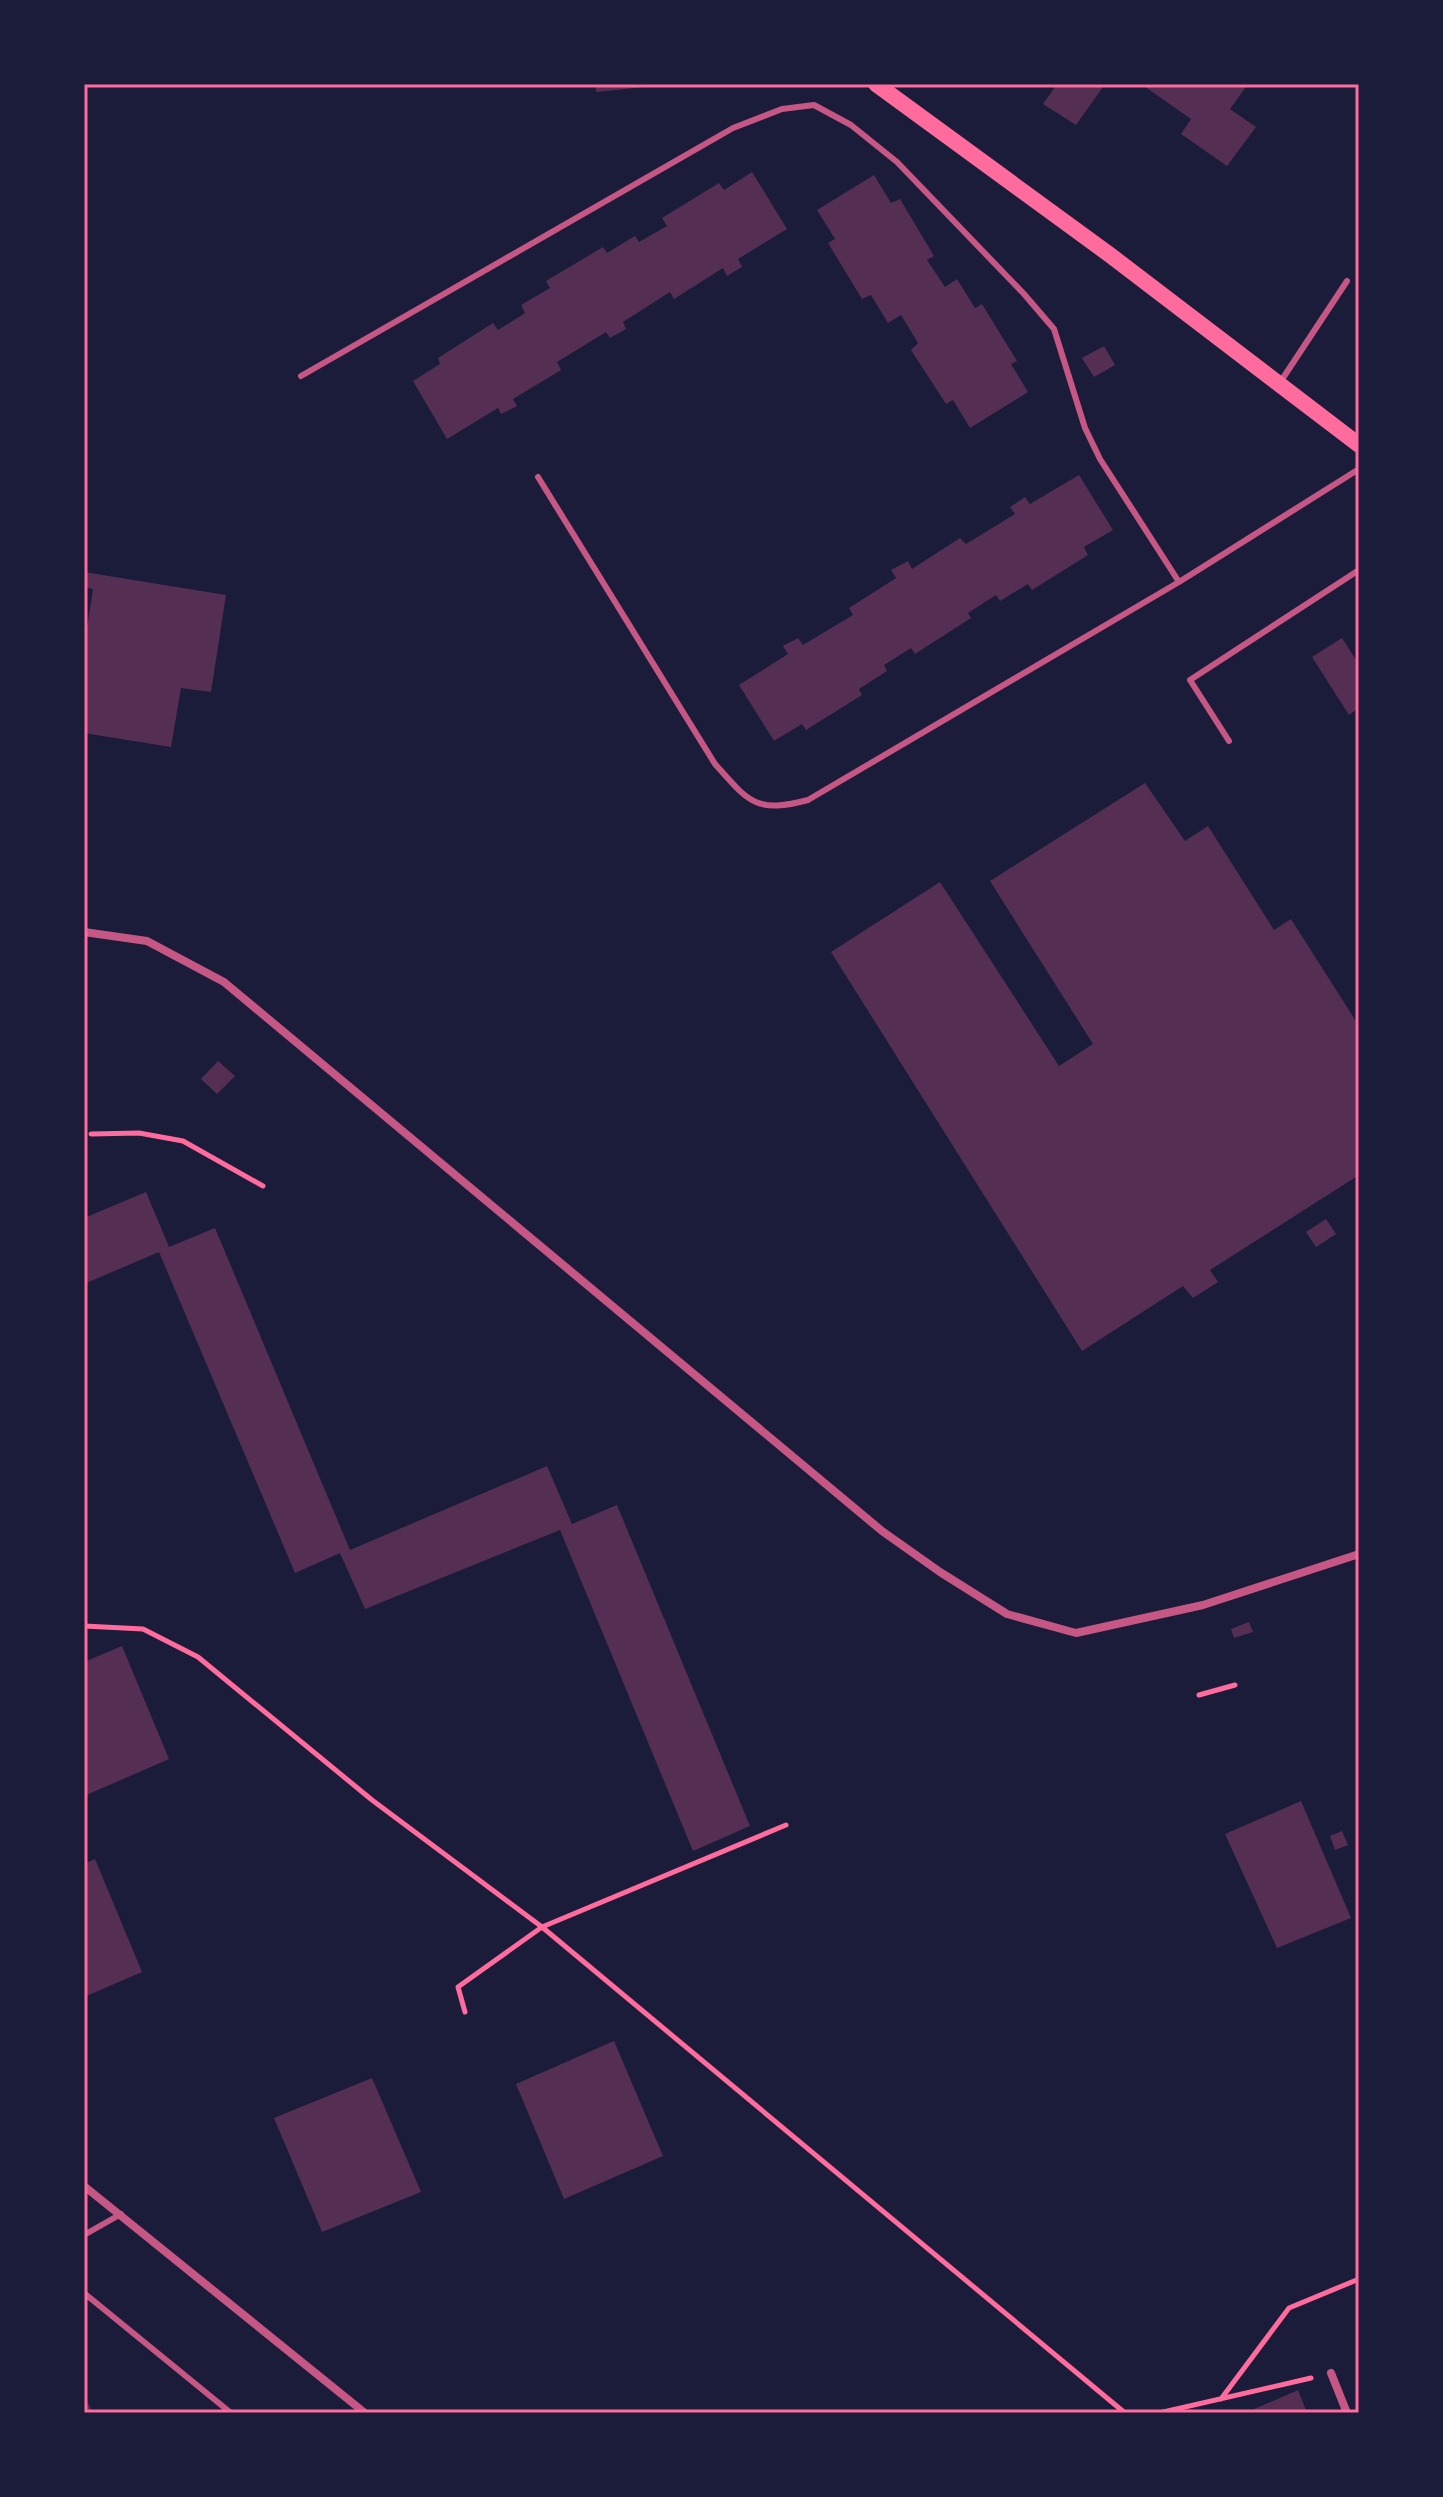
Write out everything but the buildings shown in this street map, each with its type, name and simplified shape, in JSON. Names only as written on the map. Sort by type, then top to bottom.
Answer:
[{"type":"main road","points":[[876,84],[1110,255],[1359,445]]},
{"type":"street","points":[[84,932],[147,941],[224,982],[882,1531],[1007,1614],[1076,1633],[1203,1605],[1359,1554]]},
{"type":"street","points":[[84,2186],[365,2413]]},
{"type":"street","points":[[1331,2373],[1347,2413]]},
{"type":"lane","points":[[301,376],[733,128],[782,109],[814,105],[851,125],[897,162],[1054,329],[1085,428],[1100,459],[1179,582]]},
{"type":"lane","points":[[1279,384],[1347,281]]},
{"type":"lane","points":[[538,477],[715,764],[747,800],[779,808],[808,800],[1179,582],[1359,469]]},
{"type":"lane","points":[[1229,741],[1190,680],[1359,570]]},
{"type":"lane","points":[[84,2235],[121,2214]]},
{"type":"lane","points":[[84,2293],[231,2413]]},
{"type":"path","points":[[91,1134],[139,1133],[183,1141],[263,1186]]},
{"type":"path","points":[[84,1626],[143,1629],[198,1657],[372,1800],[542,1927],[1125,2413]]},
{"type":"path","points":[[1199,1695],[1235,1685]]},
{"type":"path","points":[[465,2012],[458,1987],[542,1927],[786,1825]]},
{"type":"path","points":[[1221,2399],[1289,2308],[1359,2279]]},
{"type":"path","points":[[1159,2413],[1331,2373]]}]
